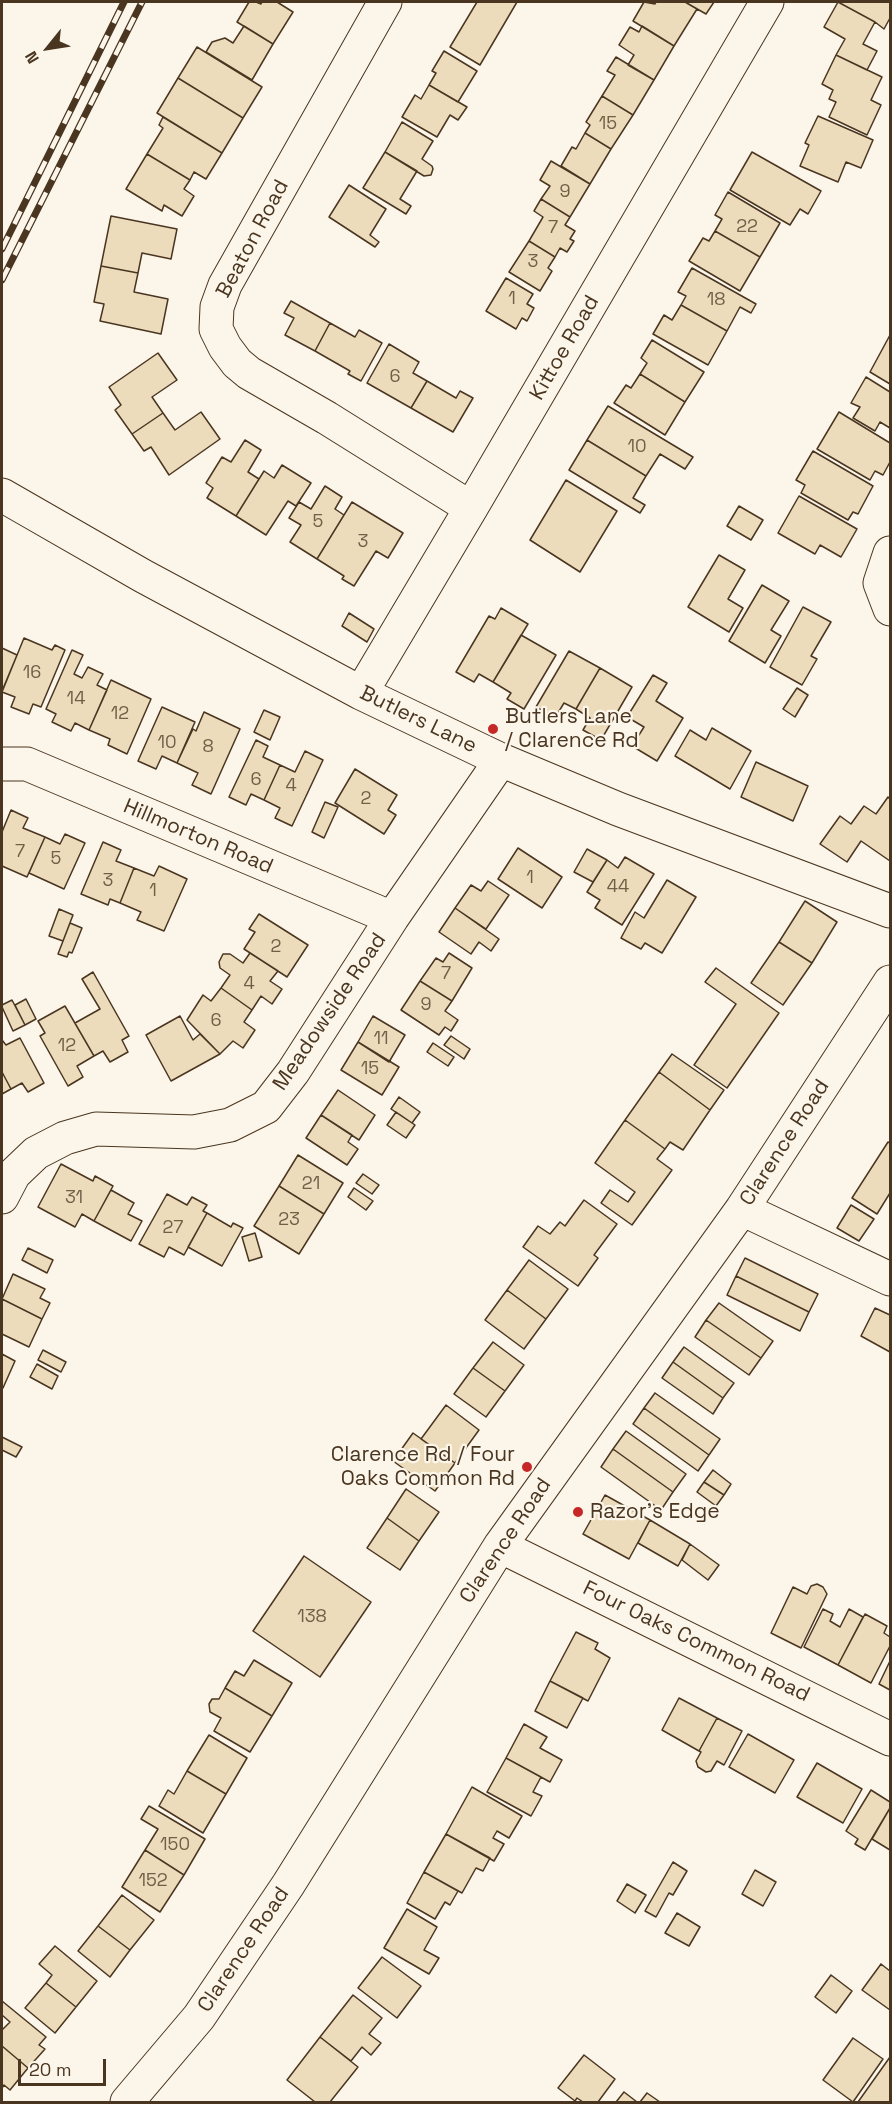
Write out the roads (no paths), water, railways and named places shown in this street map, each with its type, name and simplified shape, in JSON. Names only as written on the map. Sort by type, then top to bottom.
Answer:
[{"type":"street","name":"Beaton Road","points":[[385,2],[225,285],[217,307],[216,329],[225,347],[237,363],[249,373],[327,418],[471,508]]},
{"type":"street","name":"Kittoe Road","points":[[361,693],[767,2]]},
{"type":"street","name":"Butlers Lane","points":[[2,495],[143,576],[361,693],[501,760],[618,809],[891,911]]},
{"type":"street","points":[[891,553],[880,583],[891,609]]},
{"type":"street","name":"Meadowside Road","points":[[2,1197],[14,1174],[36,1153],[64,1138],[96,1129],[194,1132],[230,1125],[266,1107],[293,1072],[393,918],[501,760]]},
{"type":"street","name":"Hillmorton Road","points":[[2,764],[27,765],[393,918]]},
{"type":"street","name":"Clarence Road","points":[[126,2103],[199,2017],[288,1885],[500,1546],[742,1209],[891,982]]},
{"type":"street","points":[[742,1209],[891,1280]]},
{"type":"street","name":"Four Oaks Common Road","points":[[500,1546],[891,1739]]},
{"type":"railway","points":[[2,249],[124,2]]},
{"type":"railway","points":[[2,280],[142,2]]},
{"type":"place","name":"Butlers Lane / Clarence Rd","points":[[493,729]]},
{"type":"place","name":"Clarence Rd / Four Oaks Common Rd","points":[[527,1467]]},
{"type":"place","name":"Razor's Edge","points":[[578,1512]]}]
